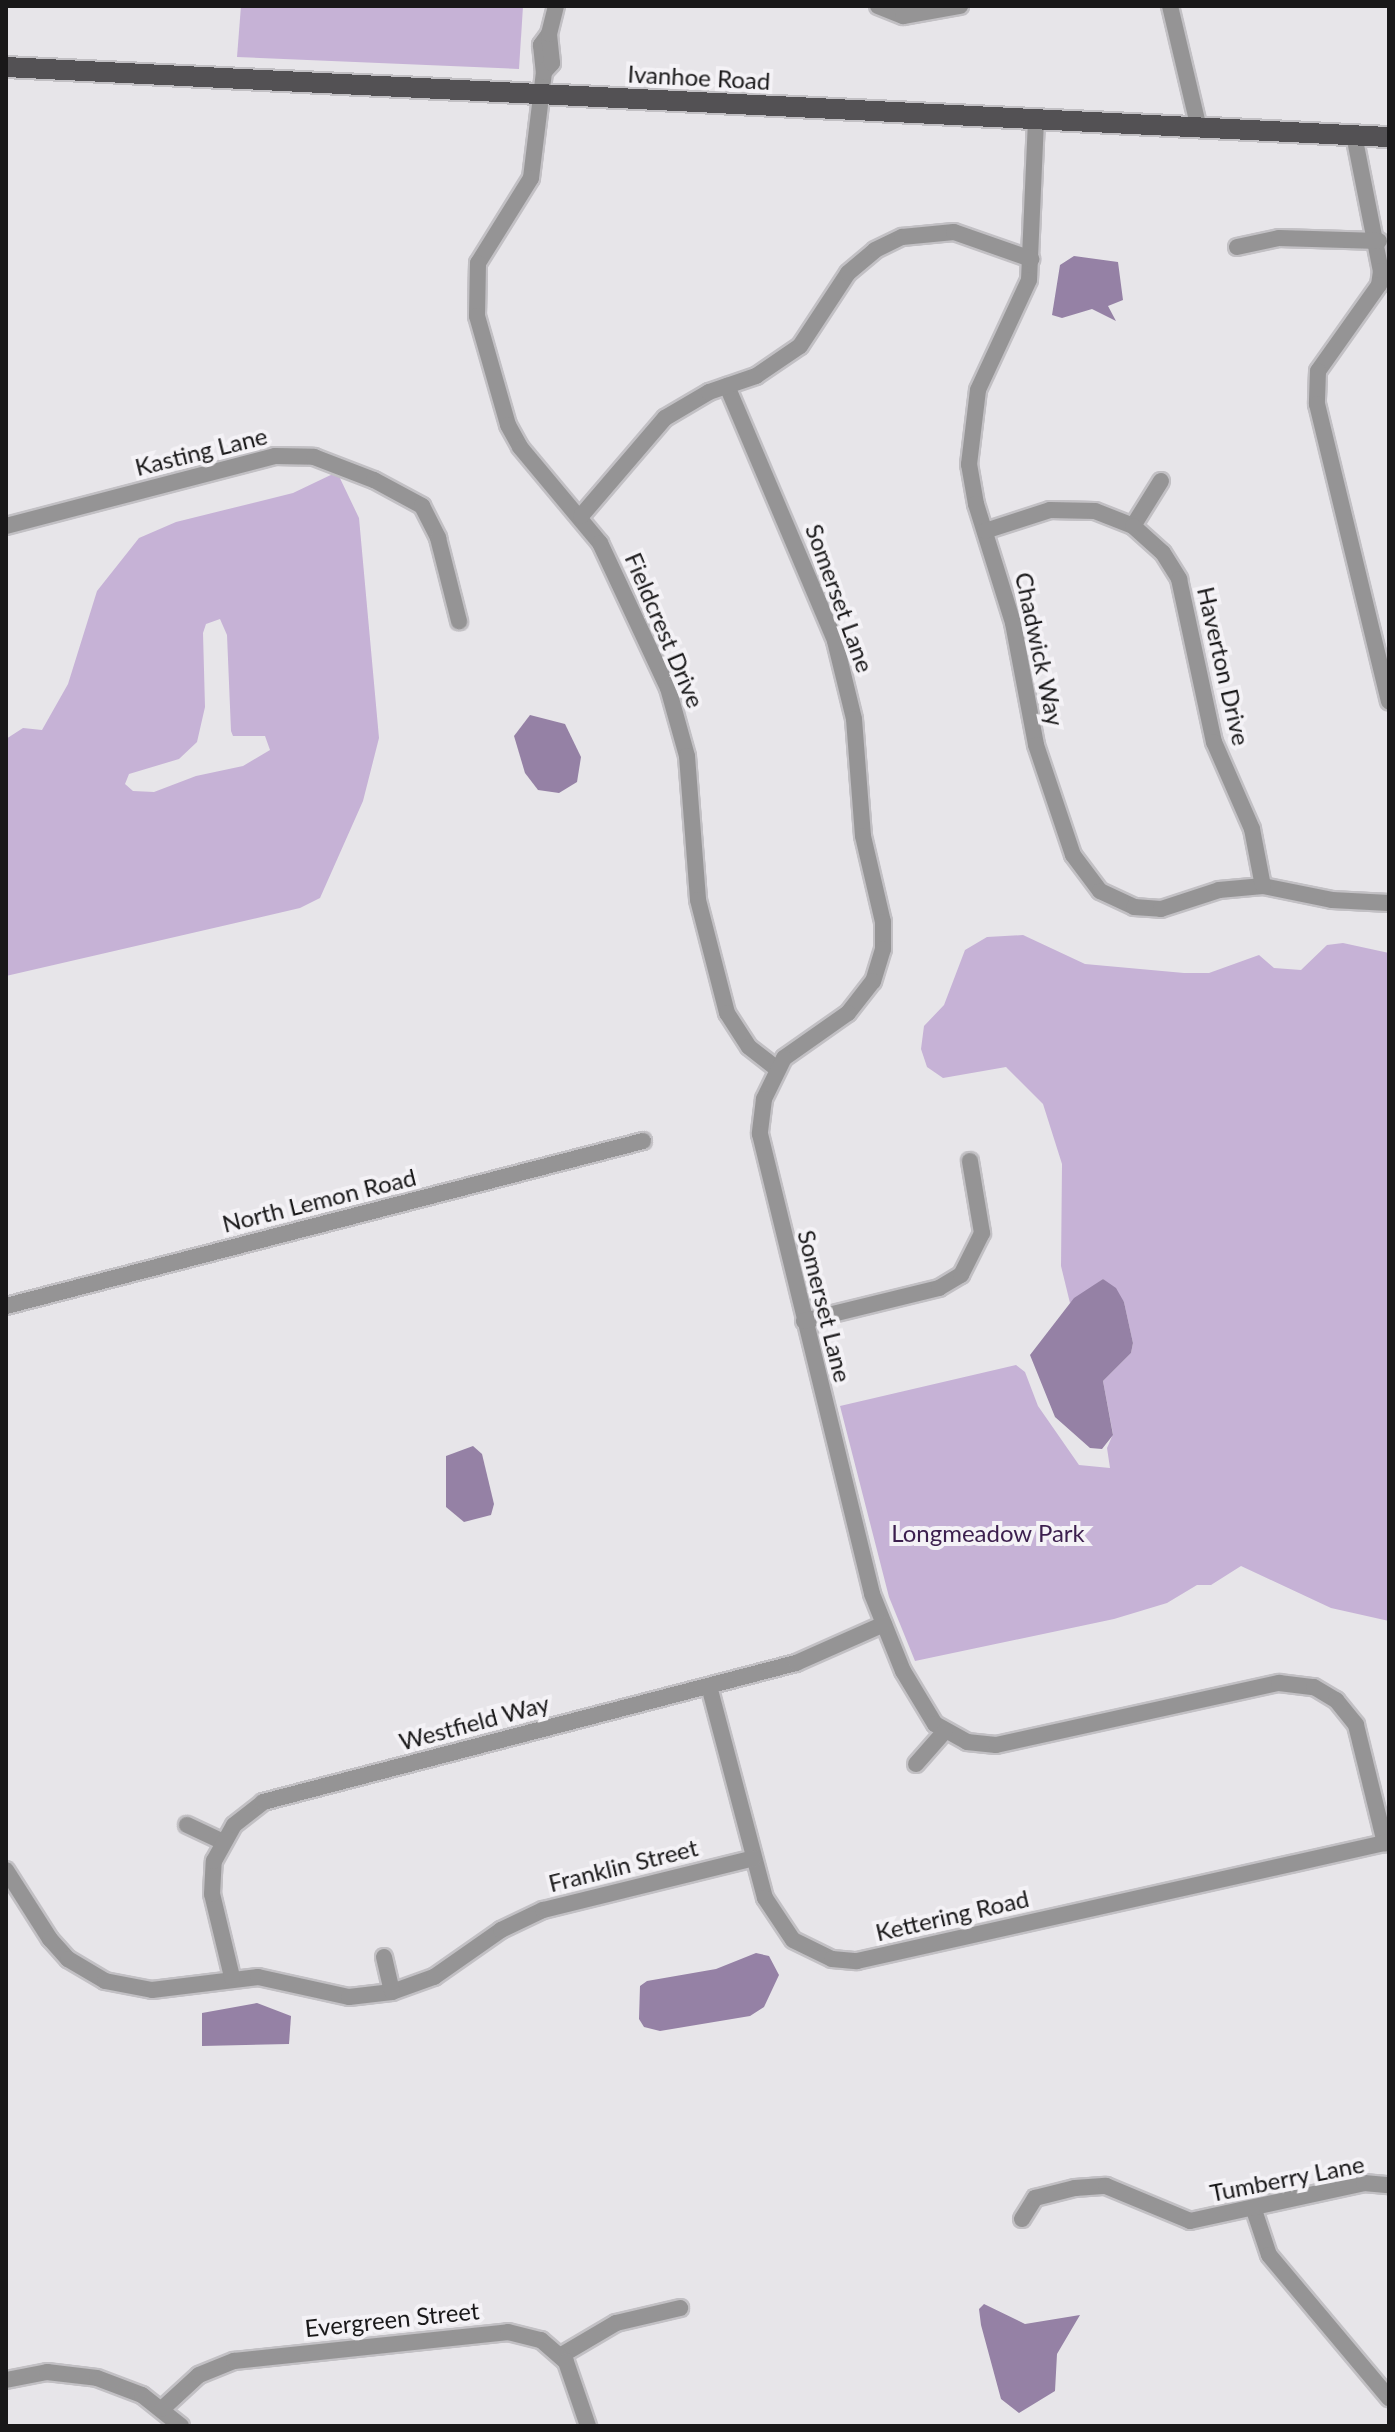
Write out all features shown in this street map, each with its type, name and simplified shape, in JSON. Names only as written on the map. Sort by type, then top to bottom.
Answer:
[{"type":"main road","name":"Ivanhoe Road","points":[[6,67],[1036,120],[1198,124],[1389,137]]},
{"type":"street","name":"Fieldcrest Drive","points":[[556,6],[549,34],[541,45],[544,72],[531,178],[486,244],[474,293],[508,425],[520,447],[581,516],[621,581],[677,713],[687,756],[698,900],[727,1013],[749,1047],[777,1069]]},
{"type":"street","points":[[878,6],[903,16],[960,6]]},
{"type":"street","points":[[1170,6],[1198,124]]},
{"type":"street","name":"Chadwick Way","points":[[1036,120],[1031,259],[1021,301],[986,369],[971,416],[969,464],[985,531],[1013,623],[1036,745],[1073,855],[1087,879],[1124,904],[1154,909],[1219,890],[1263,886],[1332,900],[1389,903]]},
{"type":"street","points":[[1354,135],[1379,241],[1379,285],[1318,371],[1317,404],[1389,701]]},
{"type":"street","points":[[581,516],[665,418],[727,386],[775,366],[800,346],[848,273],[887,243],[929,232],[954,232],[1031,259]]},
{"type":"street","points":[[1237,247],[1279,238],[1379,241]]},
{"type":"street","name":"Somerset Lane","points":[[727,386],[835,641],[854,719],[863,836],[883,922],[881,962],[867,992],[777,1069],[764,1099],[760,1134],[804,1321],[884,1624],[926,1713],[945,1731]]},
{"type":"street","name":"Kasting Lane","points":[[6,526],[275,456],[314,457],[385,485],[422,506],[432,520],[459,621]]},
{"type":"street","points":[[1133,526],[1161,481]]},
{"type":"street","name":"Haverton Drive","points":[[985,531],[1028,515],[1074,508],[1133,526],[1163,553],[1179,579],[1214,742],[1252,829],[1263,886]]},
{"type":"street","name":"North Lemon Road","points":[[6,1306],[643,1141]]},
{"type":"street","points":[[804,1321],[939,1288],[961,1275],[982,1233],[970,1161]]},
{"type":"street","name":"Westfield Way","points":[[221,1841],[247,1811],[263,1802],[796,1663],[884,1624]]},
{"type":"street","points":[[916,1764],[945,1731],[977,1744],[1007,1744],[1279,1683],[1314,1687],[1336,1700],[1356,1725],[1387,1842]]},
{"type":"street","name":"Kettering Road","points":[[709,1686],[771,1912],[793,1940],[818,1955],[857,1961],[1387,1842]]},
{"type":"street","points":[[187,1825],[221,1841],[212,1894],[232,1977]]},
{"type":"street","name":"Franklin Street","points":[[6,1870],[50,1939],[68,1959],[105,1981],[152,1990],[232,1977],[258,1977],[349,1997],[392,1992],[434,1977],[501,1930],[543,1910],[754,1858]]},
{"type":"street","points":[[384,1957],[392,1992]]},
{"type":"street","name":"Tumberry Lane","points":[[1022,2219],[1035,2198],[1106,2186],[1190,2221],[1254,2210],[1364,2183],[1389,2185]]},
{"type":"street","points":[[1254,2210],[1269,2255],[1389,2398]]},
{"type":"street","points":[[588,2426],[573,2375],[560,2356],[616,2323],[680,2308]]},
{"type":"street","name":"Evergreen Street","points":[[162,2409],[199,2375],[234,2361],[508,2332],[541,2340],[560,2356]]},
{"type":"street","points":[[6,2380],[47,2372],[97,2378],[162,2409],[181,2426]]},
{"type":"green space","points":[[241,6],[523,6],[519,69],[237,57]]},
{"type":"green space","points":[[337,472],[359,518],[379,738],[363,801],[320,898],[300,908],[6,976],[6,739],[23,728],[42,730],[68,684],[97,591],[139,538],[176,522],[293,493]],"holes":[[[220,619],[227,635],[231,731],[233,736],[265,736],[270,750],[243,766],[196,776],[154,792],[133,791],[125,784],[129,774],[179,759],[197,742],[205,707],[203,633],[206,624]]]},
{"type":"green space","name":"Longmeadow Park","points":[[1023,935],[1085,964],[1184,973],[1209,973],[1259,955],[1274,968],[1301,970],[1327,945],[1343,943],[1389,953],[1389,1621],[1331,1608],[1241,1566],[1211,1585],[1197,1585],[1167,1603],[1114,1619],[915,1661],[889,1597],[840,1406],[1016,1365],[1025,1372],[1038,1406],[1079,1465],[1110,1468],[1107,1448],[1113,1434],[1103,1381],[1131,1353],[1133,1343],[1124,1302],[1103,1279],[1070,1303],[1061,1266],[1062,1164],[1043,1104],[1006,1067],[943,1078],[927,1067],[921,1049],[924,1026],[944,1005],[965,950],[987,937]]},
{"type":"shaded area","points":[[1074,256],[1118,262],[1123,300],[1108,306],[1116,321],[1092,309],[1062,318],[1052,315],[1060,265]]},
{"type":"shaded area","points":[[530,715],[565,724],[581,757],[577,782],[559,793],[538,790],[525,773],[514,736]]},
{"type":"shaded area","points":[[1103,1279],[1116,1288],[1124,1302],[1133,1343],[1131,1353],[1103,1381],[1113,1435],[1102,1449],[1090,1448],[1055,1417],[1030,1355],[1074,1298]]},
{"type":"shaded area","points":[[473,1446],[482,1454],[494,1504],[491,1515],[464,1522],[446,1507],[446,1456]]},
{"type":"shaded area","points":[[756,1953],[769,1956],[779,1975],[764,2007],[750,2016],[660,2031],[644,2027],[639,2019],[640,1986],[647,1981],[716,1969]]},
{"type":"shaded area","points":[[257,2003],[291,2016],[289,2044],[202,2046],[202,2013]]},
{"type":"shaded area","points":[[984,2304],[1025,2324],[1080,2315],[1057,2354],[1055,2391],[1019,2413],[1001,2399],[981,2325],[979,2309]]}]
